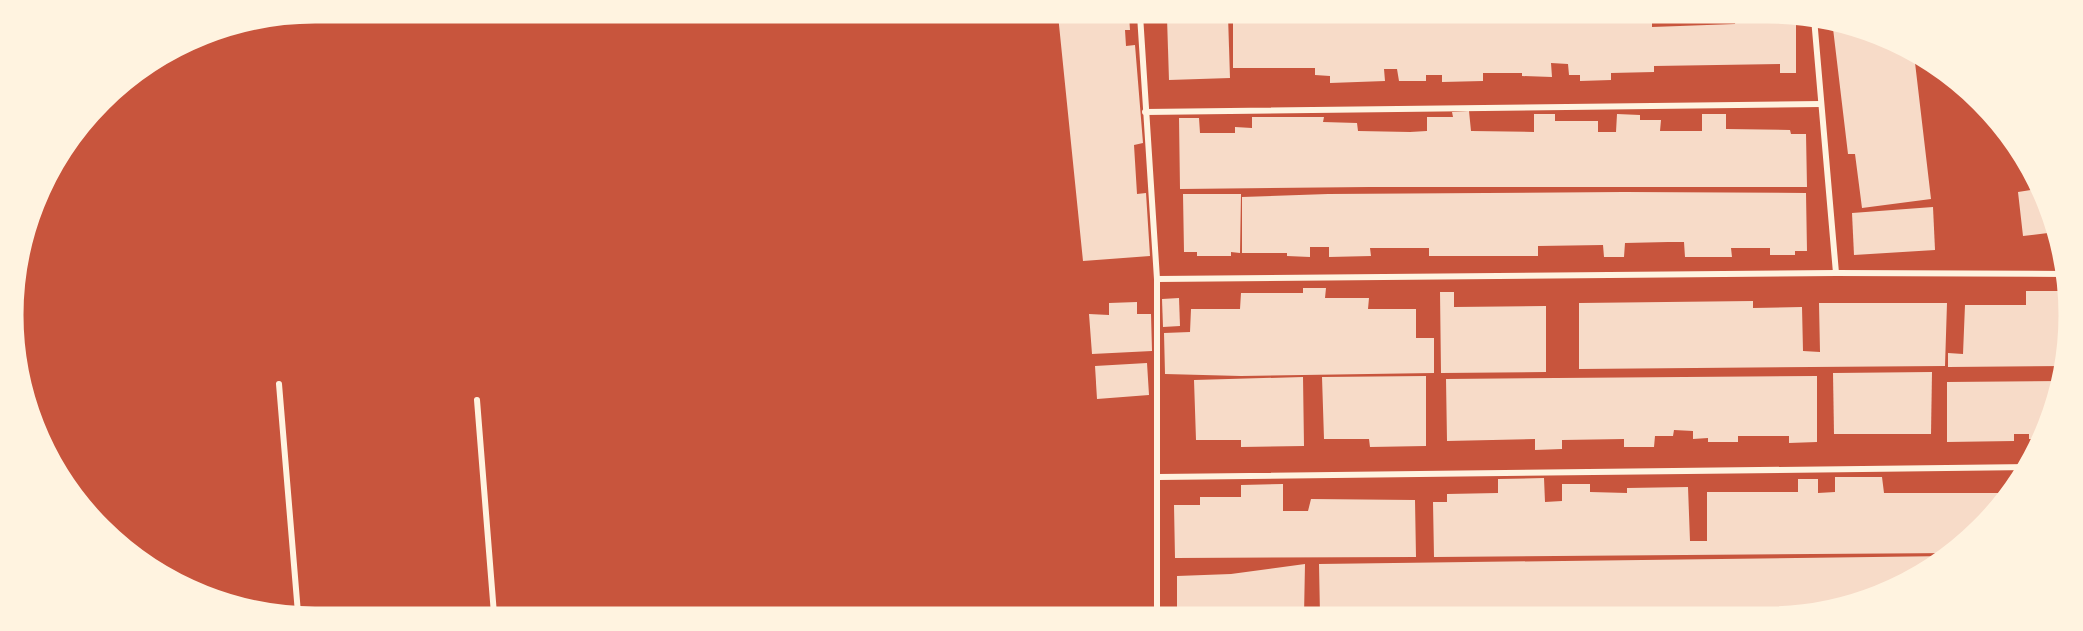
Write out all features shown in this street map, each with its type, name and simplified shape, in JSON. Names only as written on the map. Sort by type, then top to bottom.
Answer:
[{"type":"street","points":[[1140,22],[1157,279],[1157,608]]},
{"type":"street","points":[[1815,26],[1836,273]]},
{"type":"street","points":[[1145,112],[1821,104]]},
{"type":"street","points":[[1157,279],[1836,273],[2058,274]]},
{"type":"street","points":[[279,384],[298,608]]},
{"type":"street","points":[[477,400],[494,608]]},
{"type":"street","points":[[1158,477],[2018,467]]},
{"type":"building","points":[[1059,22],[1129,22],[1130,30],[1125,30],[1126,46],[1135,45],[1143,143],[1134,145],[1137,194],[1146,193],[1150,256],[1083,261]]},
{"type":"building","points":[[1167,22],[1228,22],[1230,78],[1169,80]]},
{"type":"building","points":[[1233,22],[1652,22],[1652,27],[1735,24],[1735,22],[1796,24],[1796,73],[1780,73],[1780,64],[1654,66],[1654,72],[1611,73],[1611,80],[1580,81],[1580,75],[1569,75],[1568,64],[1551,63],[1552,77],[1522,76],[1522,73],[1483,73],[1483,81],[1442,82],[1442,75],[1426,75],[1426,81],[1399,81],[1397,69],[1384,69],[1385,81],[1330,83],[1330,76],[1315,75],[1315,68],[1233,68]]},
{"type":"building","points":[[1833,30],[1880,45],[1915,63],[1931,199],[1862,208],[1855,154],[1848,154]]},
{"type":"building","points":[[1469,111],[1471,131],[1534,132],[1534,114],[1555,114],[1555,121],[1598,121],[1598,132],[1616,132],[1617,114],[1640,115],[1640,120],[1661,120],[1660,131],[1702,131],[1702,114],[1726,114],[1726,129],[1790,130],[1791,134],[1806,134],[1807,187],[1180,189],[1179,118],[1199,118],[1200,133],[1235,133],[1235,127],[1252,128],[1252,117],[1324,117],[1323,122],[1357,123],[1358,131],[1410,132],[1427,131],[1427,117],[1453,117],[1452,112]]},
{"type":"building","points":[[2032,190],[2049,234],[2023,236],[2018,192]]},
{"type":"building","points":[[1806,193],[1807,251],[1795,251],[1795,255],[1770,255],[1770,248],[1731,248],[1732,257],[1685,257],[1684,242],[1668,242],[1625,243],[1624,257],[1604,257],[1603,245],[1538,246],[1538,256],[1429,256],[1429,248],[1370,248],[1371,256],[1329,257],[1329,247],[1310,247],[1310,257],[1287,256],[1287,253],[1242,253],[1242,197],[1328,194]]},
{"type":"building","points":[[1183,194],[1241,194],[1240,253],[1231,252],[1231,256],[1197,256],[1197,252],[1184,252]]},
{"type":"building","points":[[1933,207],[1935,250],[1854,255],[1852,213]]},
{"type":"building","points":[[1303,288],[1326,288],[1325,298],[1369,298],[1368,309],[1416,309],[1416,338],[1434,338],[1434,373],[1241,376],[1165,374],[1164,333],[1190,332],[1191,309],[1240,309],[1241,293],[1303,293]]},
{"type":"building","points":[[2026,291],[2059,291],[2060,335],[2056,366],[1948,367],[1948,353],[1963,354],[1965,305],[2026,305]]},
{"type":"building","points":[[1440,292],[1454,292],[1454,307],[1546,306],[1546,372],[1441,373]]},
{"type":"building","points":[[1179,298],[1180,326],[1163,327],[1162,299]]},
{"type":"building","points":[[1753,301],[1753,308],[1802,307],[1803,351],[1820,352],[1819,303],[1947,303],[1945,366],[1579,369],[1579,303]]},
{"type":"building","points":[[1137,302],[1137,314],[1151,314],[1152,351],[1092,354],[1089,314],[1109,315],[1109,303]]},
{"type":"building","points":[[1147,363],[1149,395],[1097,399],[1095,366]]},
{"type":"building","points":[[1932,372],[1931,434],[1834,434],[1833,373]]},
{"type":"building","points":[[1426,376],[1426,446],[1370,447],[1369,439],[1324,439],[1322,377]]},
{"type":"building","points":[[1817,376],[1817,442],[1789,443],[1789,436],[1738,436],[1738,442],[1708,442],[1708,438],[1693,439],[1693,431],[1674,430],[1673,436],[1655,436],[1654,447],[1624,447],[1624,439],[1562,440],[1562,449],[1535,450],[1535,439],[1447,441],[1446,379]]},
{"type":"building","points":[[1303,377],[1304,446],[1241,447],[1241,440],[1196,440],[1194,380]]},
{"type":"building","points":[[2053,381],[2045,410],[2033,439],[2029,439],[2029,434],[2014,434],[2014,441],[1947,442],[1947,382]]},
{"type":"building","points":[[1835,477],[1882,477],[1884,493],[2001,493],[1975,523],[1939,553],[1434,557],[1433,502],[1447,502],[1447,494],[1498,493],[1498,479],[1544,478],[1545,502],[1562,501],[1562,484],[1590,484],[1590,492],[1627,493],[1627,488],[1688,487],[1690,541],[1707,541],[1707,492],[1798,492],[1798,479],[1818,479],[1818,493],[1835,492]]},
{"type":"building","points":[[1283,484],[1283,511],[1308,511],[1311,499],[1415,500],[1416,557],[1175,558],[1174,505],[1200,505],[1200,497],[1241,497],[1241,485]]},
{"type":"building","points":[[1934,556],[1897,578],[1862,593],[1825,603],[1787,608],[1320,608],[1319,564]]},
{"type":"building","points":[[1305,564],[1304,608],[1177,608],[1177,576],[1231,574]]}]
